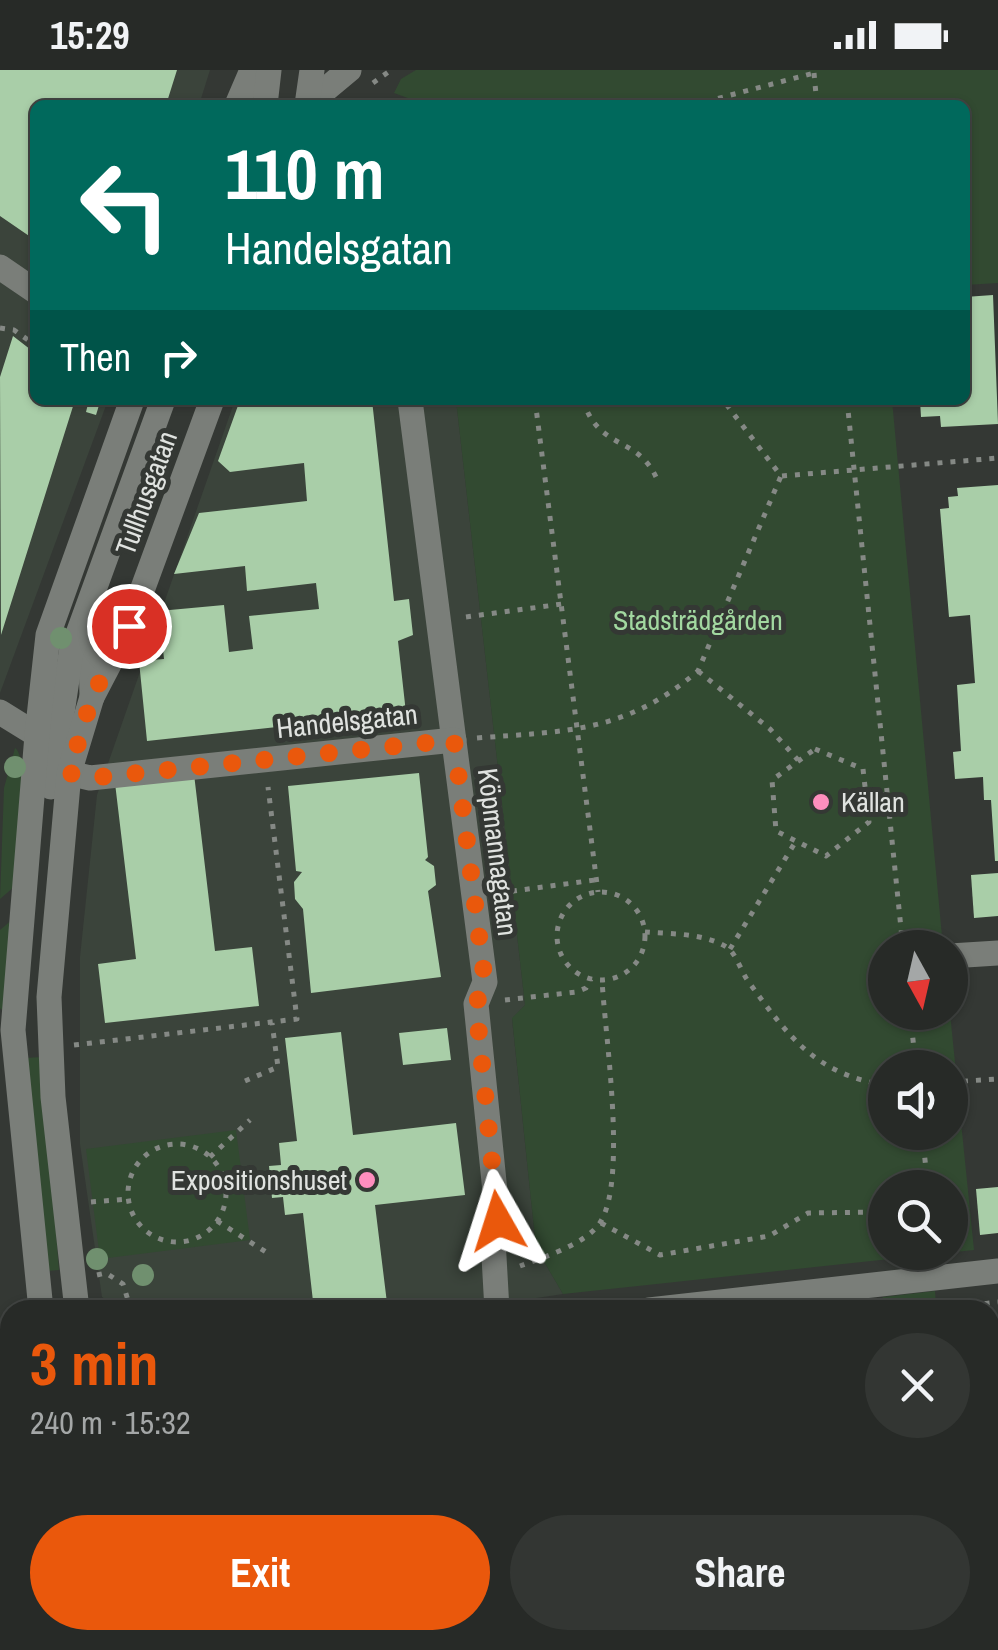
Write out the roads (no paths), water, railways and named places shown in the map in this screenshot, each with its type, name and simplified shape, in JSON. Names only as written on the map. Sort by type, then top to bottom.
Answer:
[{"type":"street","points":[[239,100],[252,70]]},
{"type":"street","points":[[265,100],[268,70]]},
{"type":"street","points":[[308,100],[312,70]]},
{"type":"street","points":[[313,100],[349,70]]},
{"type":"street","points":[[0,267],[30,288]]},
{"type":"street","name":"Tullhusgatan","points":[[40,1300],[12,1030],[37,735],[48,635],[130,405]]},
{"type":"street","points":[[26,891],[38,880],[44,860],[56,738],[71,654],[161,405]]},
{"type":"street","points":[[92,697],[92,654],[98,626],[179,405]]},
{"type":"street","name":"Tullhusgatan","points":[[75,1300],[53,1097],[48,996],[69,773],[92,697],[129,626],[210,405]]},
{"type":"street","name":"Köpmannagatan","points":[[411,405],[485,982],[476,1004],[498,1221],[493,1239],[497,1300]]},
{"type":"street","points":[[0,712],[37,735]]},
{"type":"street","name":"Handelsgatan","points":[[69,773],[90,778],[454,740]]},
{"type":"street","points":[[968,955],[998,953]]},
{"type":"street","points":[[738,1300],[998,1271]]},
{"type":"place","name":"Källan","points":[[821,802]]},
{"type":"place","name":"Expositionshuset","points":[[367,1180]]},
{"type":"park label","name":"Stadsträdgården","points":[[698,620]]}]
